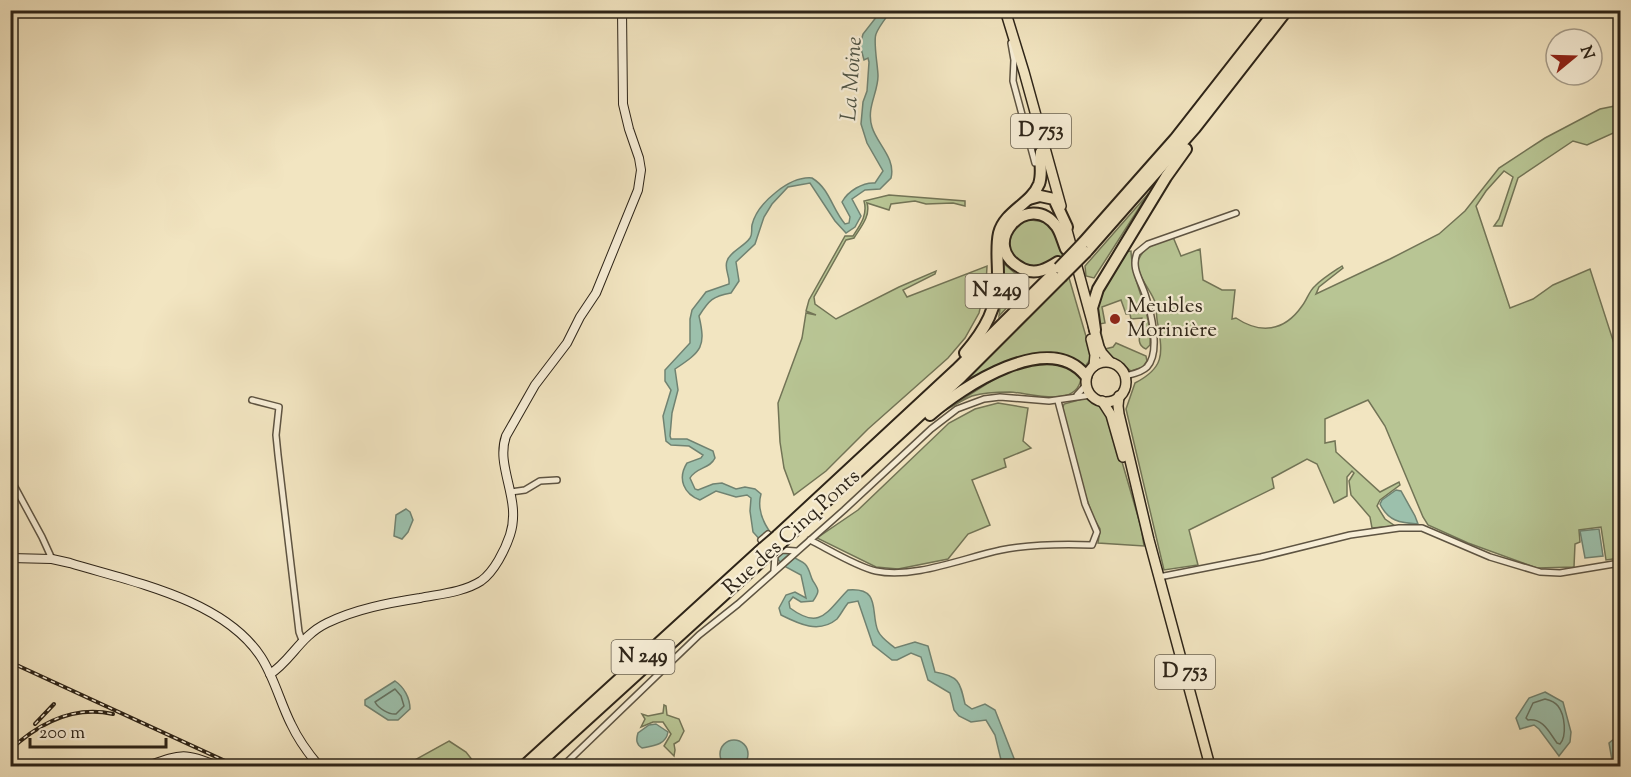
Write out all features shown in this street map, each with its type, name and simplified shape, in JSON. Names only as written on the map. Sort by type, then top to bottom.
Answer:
[{"type":"highway","name":"N 249","points":[[524,766],[891,443],[969,370],[1083,245],[1194,116],[1276,10]]},
{"type":"highway","name":"N 249","points":[[777,541],[1148,183],[1231,83],[1287,10]]},
{"type":"highway","name":"N 249","points":[[1095,330],[1092,308],[1098,289],[1172,168],[1230,91],[1231,83]]},
{"type":"highway","name":"N 249","points":[[908,415],[910,409],[978,339],[986,325],[993,310],[997,288],[999,232],[1008,218],[1036,190],[1041,176],[1041,152]]},
{"type":"highway","points":[[1029,199],[1046,196],[1054,199],[1066,227]]},
{"type":"highway","name":"N 249","points":[[1059,269],[1026,271],[1012,262],[1004,249],[1009,226],[1027,214],[1038,214],[1056,225],[1066,249]]},
{"type":"highway","name":"N 249","points":[[891,443],[898,441],[965,388],[1014,364],[1032,359],[1056,360],[1077,367],[1086,380]]},
{"type":"highway","name":"N 249","points":[[536,766],[767,550]]},
{"type":"main road","name":"D 753","points":[[1006,14],[1095,330],[1102,353],[1110,362]]},
{"type":"main road","name":"D 753","points":[[1012,37],[1016,75],[1054,199],[1094,349],[1094,366]]},
{"type":"main road","points":[[1016,75],[1023,76],[1038,121]]},
{"type":"main road","points":[[1110,362],[1122,370],[1125,376],[1125,387],[1119,396],[1111,401],[1102,401],[1091,395],[1086,380],[1094,366],[1110,362]]},
{"type":"main road","name":"D 753","points":[[1119,396],[1119,414],[1149,540],[1210,766]]},
{"type":"main road","name":"D 753","points":[[1102,401],[1111,415],[1149,540]]},
{"type":"street","points":[[270,674],[302,640],[325,623],[388,603],[463,589],[483,580],[498,559],[510,534],[514,514],[503,458],[503,444],[535,385],[567,343],[596,293],[628,215],[640,178],[639,158],[628,129],[623,104],[622,10]]},
{"type":"street","points":[[1006,14],[1016,75],[1035,163]]},
{"type":"street","points":[[1125,376],[1143,370],[1154,348],[1149,306],[1134,268],[1137,253],[1148,244],[1236,213]]},
{"type":"street","name":"Rue des Cinq Ponts","points":[[1075,396],[1086,380]]},
{"type":"street","name":"Rue des Cinq Ponts","points":[[563,766],[699,636],[810,540],[931,429],[957,410],[984,399],[1000,397],[1058,401],[1075,396],[1091,395]]},
{"type":"street","points":[[252,400],[279,407],[276,435],[299,632],[302,640]]},
{"type":"street","points":[[810,540],[873,571],[892,573],[918,570],[1003,550],[1049,545],[1092,545],[1097,532],[1085,504],[1058,401]]},
{"type":"street","points":[[10,478],[52,559]]},
{"type":"street","points":[[511,492],[525,490],[540,481],[556,480]]},
{"type":"street","points":[[1159,577],[1262,557],[1350,535],[1399,528],[1422,528],[1490,557],[1540,572],[1560,573],[1620,563]]},
{"type":"street","points":[[777,541],[798,549]]},
{"type":"street","points":[[767,550],[772,572]]},
{"type":"street","points":[[10,558],[52,559],[193,602],[244,637],[261,657],[291,724],[319,766]]},
{"type":"street","points":[[148,766],[181,755],[199,758],[217,766]]},
{"type":"shaded area","points":[[1620,105],[1620,130],[1587,145],[1573,141],[1518,178],[1502,226],[1494,226],[1499,219],[1513,177],[1504,171],[1476,206],[1510,308],[1533,299],[1553,285],[1590,269],[1620,362],[1620,558],[1606,560],[1601,527],[1579,530],[1580,542],[1575,544],[1574,567],[1537,568],[1468,543],[1428,525],[1385,426],[1368,400],[1325,419],[1325,443],[1335,441],[1336,452],[1380,492],[1399,482],[1400,485],[1380,500],[1377,506],[1385,519],[1395,526],[1372,528],[1370,517],[1351,495],[1349,481],[1354,473],[1352,471],[1347,477],[1347,496],[1334,503],[1317,464],[1307,459],[1272,478],[1274,488],[1189,530],[1198,565],[1164,570],[1126,409],[1135,383],[1152,372],[1161,353],[1155,302],[1142,279],[1138,266],[1141,255],[1147,249],[1173,237],[1181,256],[1200,249],[1203,280],[1222,290],[1235,290],[1232,319],[1236,318],[1254,327],[1271,328],[1295,315],[1311,290],[1342,266],[1343,268],[1319,287],[1316,294],[1439,234],[1465,211],[1499,168],[1545,138],[1600,109]]},
{"type":"shaded area","points":[[1148,194],[1094,278],[1086,276],[1085,266]]},
{"type":"shaded area","points":[[889,195],[965,201],[965,206],[953,203],[926,204],[915,201],[891,204],[889,210],[867,203],[868,213],[864,222],[854,238],[846,240],[814,297],[815,304],[836,319],[936,271],[935,274],[903,290],[907,297],[987,266],[986,284],[979,313],[965,338],[948,358],[868,429],[826,471],[794,495],[784,468],[778,403],[802,338],[806,313],[816,315],[806,311],[809,300],[845,236],[853,236],[861,224],[865,211],[864,201]]},
{"type":"shaded area","points":[[1024,219],[1045,222],[1056,233],[1092,357],[1084,368],[1043,355],[949,394],[1065,280],[1040,267],[1028,266],[1018,261],[1010,250],[1009,238],[1014,226]]},
{"type":"shaded area","points":[[1131,251],[1132,263],[1148,320],[1150,345],[1146,349],[1140,344],[1142,318],[1131,319],[1130,314],[1126,314],[1121,300],[1102,307],[1105,323],[1099,324],[1105,349],[1113,347],[1116,343],[1146,356],[1147,361],[1143,367],[1131,371],[1103,350],[1095,313],[1099,291],[1124,252]]},
{"type":"shaded area","points":[[1003,263],[1016,274],[1028,276],[1028,285],[999,316],[1003,286]]},
{"type":"shaded area","points":[[1032,362],[1065,366],[1081,378],[1078,388],[1062,396],[1051,397],[1010,392],[981,394],[972,396],[942,412],[1007,371]]},
{"type":"shaded area","points":[[1086,398],[1105,409],[1141,527],[1144,546],[1098,543],[1100,529],[1086,497],[1062,410],[1064,404]]},
{"type":"shaded area","points":[[998,403],[1028,408],[1023,441],[1031,448],[1004,459],[1006,467],[972,480],[990,525],[968,534],[948,559],[898,569],[876,567],[817,538],[858,510],[949,423],[975,409]]},
{"type":"shaded area","points":[[664,705],[667,715],[679,719],[684,731],[679,741],[674,744],[674,756],[664,746],[671,734],[663,722],[653,722],[641,727],[645,719],[642,714],[648,716],[663,713]]},
{"type":"shaded area","points":[[449,741],[466,752],[473,761],[489,761],[494,766],[404,766]]},
{"type":"water","points":[[881,11],[891,11],[875,37],[878,76],[870,113],[874,133],[891,164],[891,178],[880,189],[865,190],[852,199],[861,216],[855,227],[846,233],[835,221],[810,183],[788,187],[772,204],[764,217],[755,244],[736,262],[739,281],[731,293],[716,297],[706,306],[699,316],[702,335],[700,347],[675,369],[678,390],[672,413],[670,436],[671,439],[687,439],[713,451],[715,458],[713,462],[690,478],[695,489],[722,483],[736,489],[745,487],[755,489],[761,494],[761,512],[768,529],[787,551],[807,566],[817,589],[818,593],[813,601],[801,602],[793,597],[789,602],[790,608],[801,615],[816,618],[829,611],[848,590],[859,590],[866,593],[873,603],[878,631],[885,640],[895,648],[915,642],[928,646],[935,672],[957,681],[965,704],[972,709],[985,704],[995,710],[1017,766],[1002,764],[995,735],[986,720],[971,722],[959,716],[954,710],[950,693],[928,680],[921,657],[911,653],[892,660],[873,645],[858,601],[848,603],[837,619],[823,626],[809,626],[781,615],[779,608],[786,595],[795,592],[806,598],[801,575],[784,566],[753,532],[751,498],[747,495],[736,497],[716,491],[700,500],[694,497],[686,490],[682,480],[684,469],[687,463],[703,455],[689,446],[671,445],[666,441],[663,416],[671,390],[665,381],[665,370],[690,343],[692,310],[706,292],[729,284],[727,261],[731,254],[750,238],[752,225],[760,208],[785,186],[794,181],[812,178],[827,193],[845,224],[849,223],[850,217],[842,202],[856,188],[875,183],[883,171],[867,143],[861,124],[869,62],[868,58],[864,60],[860,45],[863,34]]},
{"type":"water","points":[[1396,490],[1401,491],[1418,524],[1395,520],[1383,510],[1380,504],[1382,500]]},
{"type":"water","points":[[406,509],[413,520],[402,539],[394,536],[396,515]]},
{"type":"water","points":[[1599,529],[1603,556],[1585,558],[1580,531]]},
{"type":"water","points":[[395,681],[406,693],[410,709],[398,720],[388,720],[365,705],[365,700]]},
{"type":"water","points":[[1545,692],[1563,702],[1571,732],[1570,742],[1559,756],[1539,729],[1534,725],[1520,729],[1516,718],[1529,698]]},
{"type":"water","points":[[656,724],[668,732],[665,740],[642,748],[637,742],[638,733],[649,725]]},
{"type":"water","points":[[1620,734],[1620,766],[1613,766],[1609,743]]},
{"type":"water","points":[[734,740],[744,744],[748,754],[744,764],[734,768],[724,764],[720,754],[724,744]]},
{"type":"railway","points":[[10,662],[236,766]]},
{"type":"railway","points":[[35,724],[54,704]]},
{"type":"railway","points":[[10,750],[21,740],[57,718],[84,712],[113,714]]},
{"type":"place","name":"Meubles Morinière","points":[[1115,319]]},
{"type":"water label","name":"La Moine","points":[[853,79]]}]
